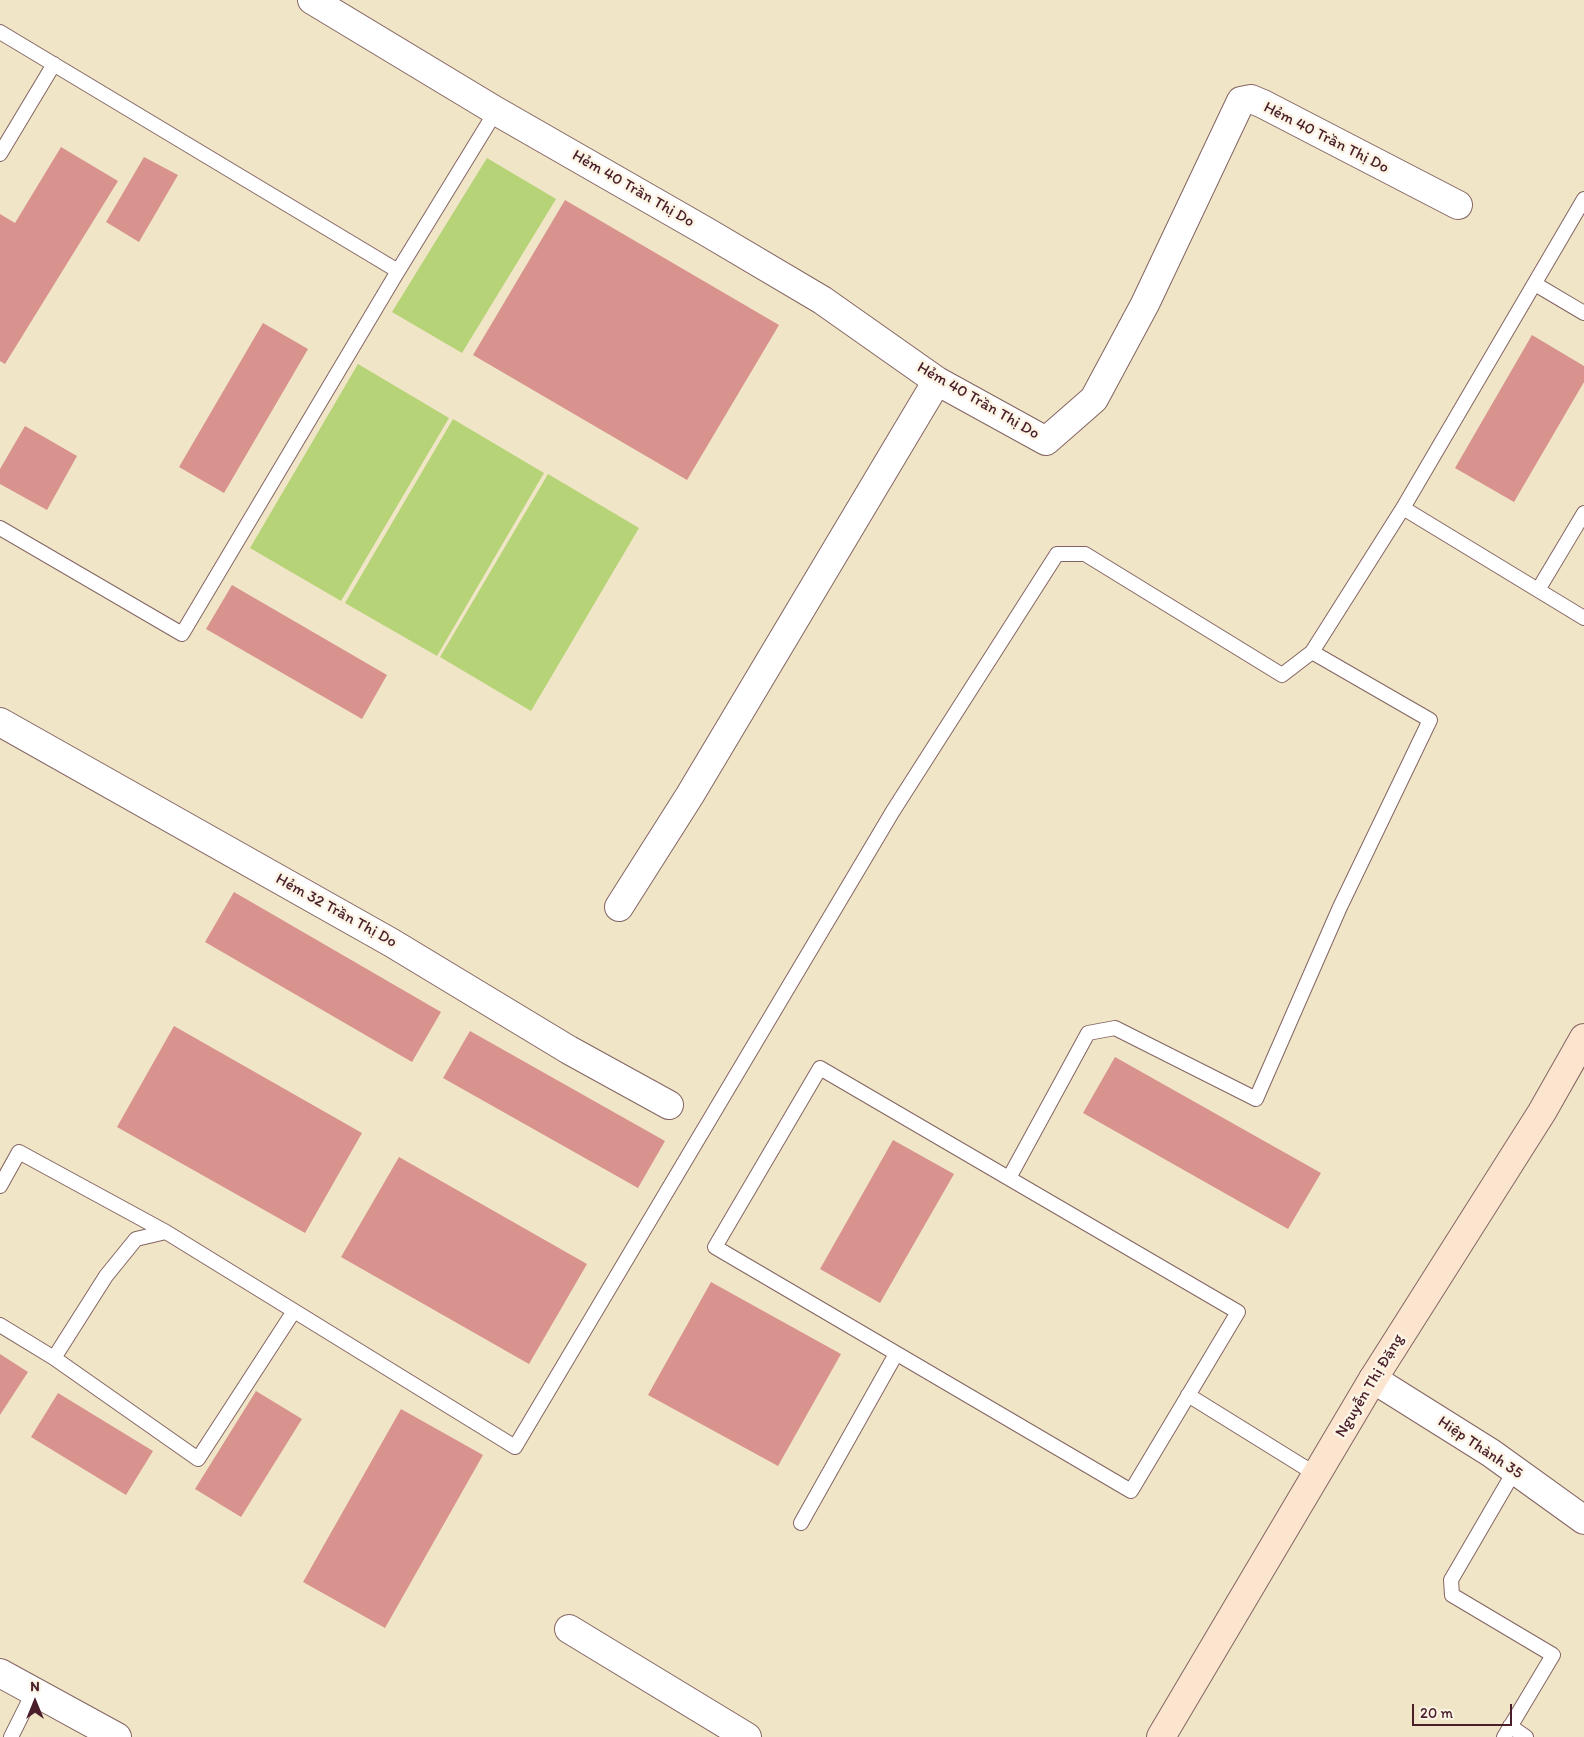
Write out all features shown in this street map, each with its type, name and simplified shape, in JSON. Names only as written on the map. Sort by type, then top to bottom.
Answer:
[{"type":"street","name":"Hẻm 40 Trần Thị Do","points":[[312,0],[496,110],[822,300],[937,381],[1046,441],[1094,399],[1146,304],[1242,101],[1251,99],[1263,104],[1458,206]]},
{"type":"street","points":[[619,907],[690,795],[937,381]]},
{"type":"street","name":"Hẻm 32 Trần Thị Do","points":[[0,722],[392,943],[569,1050],[669,1105]]},
{"type":"street","name":"Nguyễn Thị Đặng","points":[[1161,1737],[1373,1379],[1542,1112],[1584,1038]]},
{"type":"street","name":"Hiệp Thành 35","points":[[1373,1379],[1491,1453],[1584,1520]]},
{"type":"street","points":[[568,1629],[747,1737]]},
{"type":"street","points":[[0,1673],[117,1737]]},
{"type":"lane","points":[[0,32],[398,271]]},
{"type":"lane","points":[[0,154],[54,64]]},
{"type":"lane","points":[[0,528],[182,634],[496,110]]},
{"type":"lane","points":[[0,1186],[19,1152],[166,1232],[515,1447],[893,811],[1056,554],[1085,554],[1282,675],[1312,652],[1403,508],[1584,199]]},
{"type":"lane","points":[[1535,284],[1584,313]]},
{"type":"lane","points":[[1403,508],[1584,618]]},
{"type":"lane","points":[[1538,590],[1584,513]]},
{"type":"lane","points":[[1009,1178],[1088,1033],[1115,1028],[1256,1099],[1340,907],[1430,720],[1312,652]]},
{"type":"lane","points":[[820,1068],[1009,1178],[1238,1312],[1131,1491],[715,1247],[820,1068]]},
{"type":"lane","points":[[54,1358],[106,1276],[136,1240],[166,1232]]},
{"type":"lane","points":[[0,1325],[54,1358],[198,1459],[294,1311]]},
{"type":"lane","points":[[801,1523],[896,1354]]},
{"type":"lane","points":[[1188,1396],[1317,1475]]},
{"type":"lane","points":[[1515,1470],[1451,1580],[1452,1595],[1553,1655],[1507,1732],[1526,1737]]},
{"type":"lane","points":[[11,1737],[34,1692]]},
{"type":"green space","points":[[487,158],[556,199],[462,353],[392,312]]},
{"type":"green space","points":[[358,364],[449,418],[341,601],[250,548]]},
{"type":"green space","points":[[453,419],[544,473],[437,656],[345,603]]},
{"type":"green space","points":[[548,474],[639,528],[531,711],[440,657]]},
{"type":"building","points":[[61,147],[118,181],[5,364],[0,361],[0,214],[15,223]]},
{"type":"building","points":[[144,157],[178,175],[139,242],[106,222]]},
{"type":"building","points":[[565,200],[779,325],[687,480],[473,355]]},
{"type":"building","points":[[263,323],[308,349],[224,493],[179,467]]},
{"type":"building","points":[[1532,335],[1584,366],[1584,382],[1514,502],[1455,468]]},
{"type":"building","points":[[25,426],[77,456],[47,510],[0,484],[0,469]]},
{"type":"building","points":[[232,585],[387,675],[362,719],[206,629]]},
{"type":"building","points":[[234,892],[441,1012],[412,1062],[205,942]]},
{"type":"building","points":[[174,1026],[362,1133],[305,1233],[117,1127]]},
{"type":"building","points":[[470,1031],[665,1141],[638,1188],[443,1078]]},
{"type":"building","points":[[1115,1057],[1321,1173],[1288,1229],[1083,1113]]},
{"type":"building","points":[[893,1140],[954,1174],[880,1303],[820,1269]]},
{"type":"building","points":[[399,1157],[587,1264],[529,1364],[341,1257]]},
{"type":"building","points":[[711,1282],[841,1354],[778,1466],[648,1395]]},
{"type":"building","points":[[0,1354],[28,1372],[0,1415]]},
{"type":"building","points":[[256,1391],[302,1419],[241,1517],[195,1489]]},
{"type":"building","points":[[58,1393],[153,1451],[126,1495],[31,1437]]},
{"type":"building","points":[[401,1409],[483,1455],[385,1628],[303,1582]]}]
